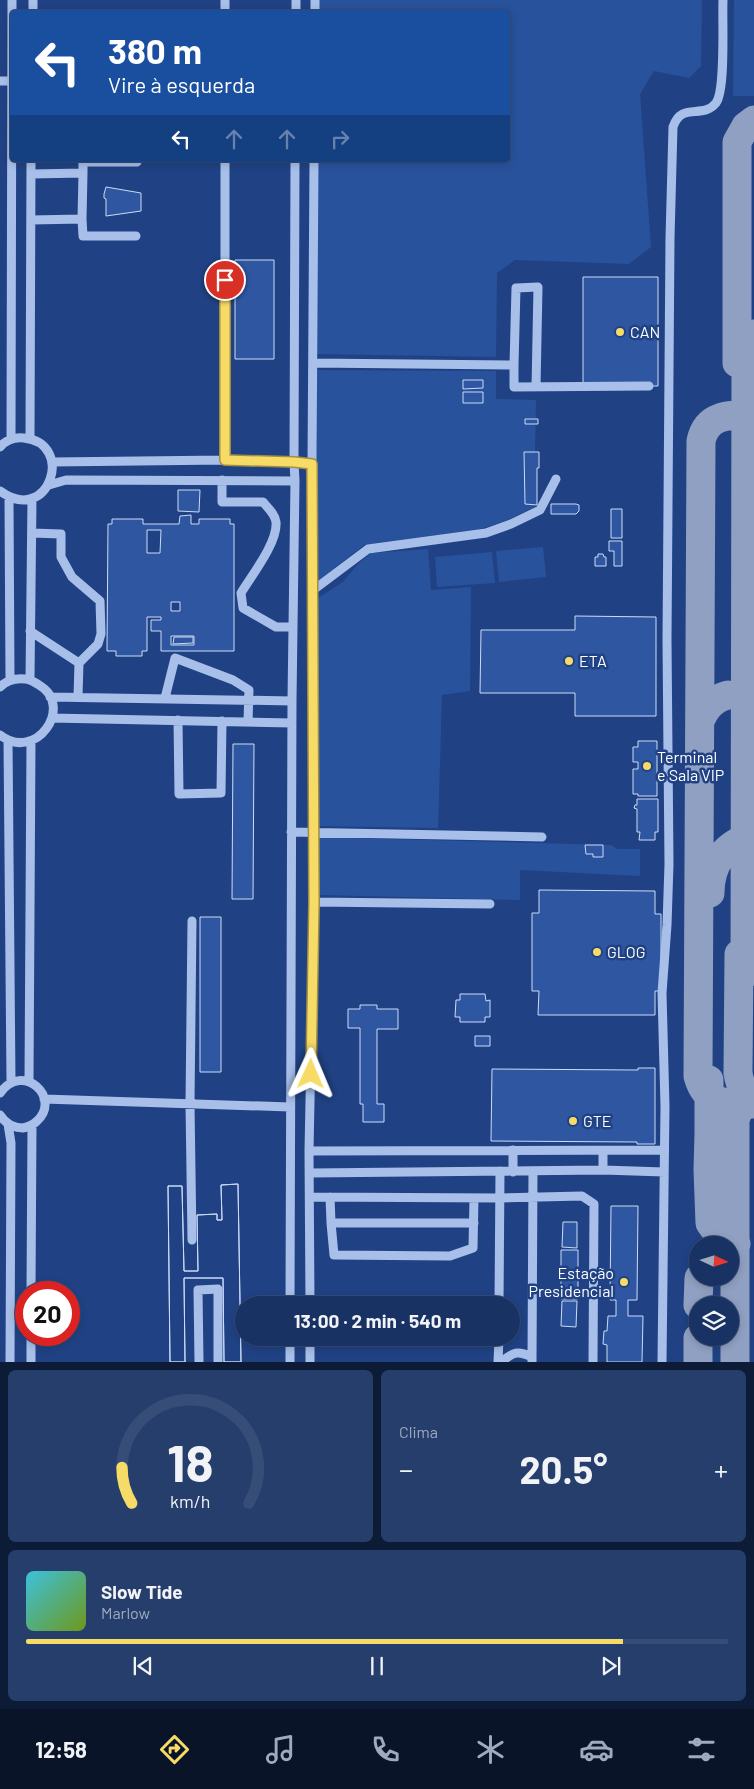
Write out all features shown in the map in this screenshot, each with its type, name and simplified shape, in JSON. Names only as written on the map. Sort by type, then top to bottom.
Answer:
[{"type":"lane","points":[[662,1362],[665,1106],[662,993],[669,864],[667,640],[670,238],[673,127],[676,118],[681,114],[703,110],[718,102],[722,83],[723,0]]},
{"type":"lane","points":[[11,439],[12,162]]},
{"type":"lane","points":[[30,438],[31,162]]},
{"type":"lane","points":[[136,236],[83,236],[83,162],[138,162]]},
{"type":"lane","points":[[225,162],[225,460]]},
{"type":"lane","points":[[290,1296],[295,162]]},
{"type":"lane","points":[[310,1296],[309,1151],[314,902],[312,591],[314,162]]},
{"type":"lane","points":[[30,174],[83,173]]},
{"type":"lane","points":[[31,220],[82,219]]},
{"type":"lane","points":[[536,387],[538,287],[516,288],[514,387],[536,387],[649,386]]},
{"type":"lane","points":[[313,362],[514,365]]},
{"type":"lane","points":[[0,447],[11,439],[19,437],[30,438],[43,446],[50,454],[52,462],[52,476],[49,485],[42,493],[32,498],[20,500],[9,498],[0,491]]},
{"type":"lane","points":[[52,462],[225,460],[312,464]]},
{"type":"lane","points":[[312,591],[368,550],[486,533],[511,524],[540,510],[556,479]]},
{"type":"lane","points":[[49,485],[66,480],[295,480]]},
{"type":"lane","points":[[222,480],[222,502],[263,502],[276,521],[275,536],[241,593],[244,608],[276,627],[293,627]]},
{"type":"lane","points":[[9,498],[10,680]]},
{"type":"lane","points":[[30,679],[32,498]]},
{"type":"lane","points":[[32,533],[61,534],[61,557],[72,577],[100,600],[101,634],[98,644],[78,663],[78,696]]},
{"type":"lane","points":[[30,630],[78,663]]},
{"type":"lane","points":[[165,698],[175,658],[233,680],[249,690],[248,722]]},
{"type":"lane","points":[[0,687],[10,680],[18,678],[30,679],[43,688],[50,697],[53,707],[52,718],[41,736],[31,741],[18,743],[4,737],[11,1082]]},
{"type":"lane","points":[[50,697],[292,701]]},
{"type":"lane","points":[[52,718],[292,723]]},
{"type":"lane","points":[[178,720],[178,794],[221,793],[222,721]]},
{"type":"lane","points":[[29,1081],[31,741]]},
{"type":"lane","points":[[291,832],[542,837]]},
{"type":"lane","points":[[314,902],[490,904]]},
{"type":"lane","points":[[192,921],[190,1104],[192,1240]]},
{"type":"lane","points":[[0,1093],[11,1082],[29,1081],[36,1085],[44,1099],[43,1113],[39,1120],[24,1128],[8,1124],[0,1115]]},
{"type":"lane","points":[[44,1099],[290,1107]]},
{"type":"lane","points":[[8,1124],[11,1143],[10,1362]]},
{"type":"lane","points":[[32,1125],[32,1281]]},
{"type":"lane","points":[[513,1150],[513,1172]]},
{"type":"lane","points":[[309,1151],[664,1150]]},
{"type":"lane","points":[[603,1151],[604,1170]]},
{"type":"lane","points":[[310,1173],[604,1170],[664,1172]]},
{"type":"lane","points":[[499,1296],[500,1171]]},
{"type":"lane","points":[[532,1359],[533,1171]]},
{"type":"lane","points":[[310,1197],[533,1198],[582,1196],[594,1204],[593,1362]]},
{"type":"lane","points":[[330,1197],[334,1255],[440,1256],[450,1256],[473,1248],[474,1198]]},
{"type":"lane","points":[[331,1223],[474,1223]]},
{"type":"lane","points":[[199,1362],[198,1290],[218,1290],[218,1362]]},
{"type":"lane","points":[[31,1346],[31,1362]]},
{"type":"lane","points":[[290,1346],[290,1362]]},
{"type":"lane","points":[[310,1346],[310,1362]]},
{"type":"lane","points":[[499,1346],[500,1362]]},
{"type":"lane","points":[[500,1362],[512,1353],[522,1352],[532,1359]]},
{"type":"shaded area","points":[[318,0],[702,0],[701,66],[689,78],[654,71],[640,94],[651,247],[629,264],[515,260],[497,273],[496,357],[317,354],[318,162],[510,162],[510,10],[318,10]]},
{"type":"shaded area","points":[[734,0],[754,0],[754,96],[733,96]]},
{"type":"shaded area","points":[[317,370],[496,371],[496,399],[536,400],[534,507],[508,520],[480,529],[364,545],[317,582]]},
{"type":"shaded area","points":[[543,547],[546,577],[499,582],[496,551]]},
{"type":"shaded area","points":[[428,549],[431,590],[471,587],[470,691],[442,695],[438,828],[317,826],[318,598],[343,582],[357,565],[371,553]]},
{"type":"shaded area","points":[[492,552],[495,583],[437,587],[435,557]]},
{"type":"shaded area","points":[[316,837],[611,845],[617,849],[640,849],[640,876],[520,870],[520,900],[321,895],[315,891]]},
{"type":"building","points":[[106,187],[141,193],[141,211],[106,216],[106,199],[104,194]]},
{"type":"building","points":[[235,260],[274,260],[274,359],[235,359]]},
{"type":"building","name":"CAN","points":[[583,277],[658,277],[658,386],[583,386]]},
{"type":"building","points":[[463,380],[483,380],[483,388],[463,389]]},
{"type":"building","points":[[463,392],[483,392],[483,403],[463,403]]},
{"type":"building","points":[[525,419],[538,419],[538,424],[525,424]]},
{"type":"building","points":[[524,452],[539,452],[537,505],[525,504]]},
{"type":"building","points":[[178,490],[200,490],[199,512],[178,511]]},
{"type":"building","points":[[551,504],[576,504],[579,505],[579,511],[576,514],[551,514]]},
{"type":"building","points":[[611,509],[622,509],[622,538],[611,538]]},
{"type":"building","points":[[191,515],[191,524],[199,524],[199,519],[230,519],[230,524],[234,524],[234,651],[161,651],[161,631],[151,631],[151,620],[161,620],[161,617],[147,617],[147,651],[142,651],[142,656],[116,656],[116,651],[107,651],[108,524],[112,524],[112,519],[143,519],[143,524],[179,524],[180,516]],"holes":[[[147,530],[161,530],[160,553],[147,553]],[[171,602],[180,602],[180,611],[171,611]],[[171,636],[194,636],[194,645],[171,645]]]},
{"type":"building","points":[[609,541],[622,541],[622,566],[614,566],[614,551],[609,551]]},
{"type":"building","points":[[598,554],[603,554],[606,557],[606,566],[595,566],[595,557],[598,557]]},
{"type":"building","name":"ETA","points":[[575,616],[656,617],[656,716],[575,716],[575,693],[480,693],[481,630],[575,630]]},
{"type":"building","points":[[174,637],[193,637],[193,643],[173,644]]},
{"type":"building","name":"Terminal e Sala VIP","points":[[638,741],[657,741],[657,796],[638,796],[638,794],[633,794],[633,769],[638,769],[638,762],[633,762],[633,747],[638,747]]},
{"type":"building","points":[[233,744],[254,744],[253,899],[232,899]]},
{"type":"building","points":[[637,799],[658,799],[658,832],[655,832],[655,840],[639,840],[640,832],[637,832],[637,809],[634,808],[637,805]]},
{"type":"building","points":[[585,845],[603,845],[603,857],[593,857],[593,854],[586,854]]},
{"type":"building","name":"GLOG","points":[[539,890],[655,891],[655,914],[661,914],[661,991],[655,991],[655,1015],[538,1015],[539,991],[532,991],[532,913],[539,913]]},
{"type":"building","points":[[200,917],[221,917],[221,1072],[200,1072]]},
{"type":"building","points":[[460,994],[485,994],[486,1001],[490,1000],[490,1017],[485,1017],[485,1022],[460,1022],[460,1017],[455,1017],[456,1000],[460,1000]]},
{"type":"building","points":[[360,1005],[377,1005],[377,1009],[398,1009],[398,1029],[377,1029],[377,1104],[384,1104],[384,1122],[363,1122],[363,1104],[360,1104],[360,1028],[348,1028],[348,1009],[360,1009]]},
{"type":"building","points":[[475,1036],[490,1036],[490,1046],[475,1046]]},
{"type":"building","name":"GTE","points":[[638,1068],[655,1068],[655,1144],[637,1144],[637,1142],[491,1141],[492,1069],[638,1070]]},
{"type":"building","points":[[238,1184],[240,1296],[235,1296],[235,1346],[241,1346],[241,1362],[224,1362],[223,1278],[184,1278],[185,1362],[170,1362],[168,1186],[182,1186],[184,1271],[198,1271],[197,1215],[217,1214],[217,1220],[222,1220],[221,1185]]},
{"type":"building","points":[[238,1184],[240,1296],[235,1296],[235,1346],[241,1346],[241,1362],[224,1362],[223,1278],[184,1278],[185,1362],[170,1362],[168,1186],[182,1186],[184,1271],[198,1271],[197,1215],[217,1214],[217,1220],[222,1220],[221,1185]]},
{"type":"building","name":"Estação Presidencial","points":[[611,1206],[638,1206],[637,1300],[628,1300],[628,1316],[643,1316],[642,1362],[607,1362],[607,1345],[603,1344],[604,1331],[607,1331],[608,1316],[616,1316],[616,1300],[610,1300]]},
{"type":"building","points":[[563,1222],[577,1222],[577,1248],[562,1247]]},
{"type":"building","points":[[561,1250],[578,1250],[578,1299],[561,1299]]},
{"type":"building","points":[[562,1301],[577,1301],[576,1327],[561,1326]]},
{"type":"taxiway","points":[[737,363],[737,142],[746,126],[754,120]]},
{"type":"taxiway","points":[[745,974],[746,354],[754,334]]},
{"type":"taxiway","points":[[754,415],[737,415],[714,420],[704,432],[701,441],[698,1076],[702,1086],[713,1098],[727,1103],[754,1104]]},
{"type":"taxiway","points":[[700,721],[711,704],[728,695]]},
{"type":"taxiway","points":[[710,893],[713,873],[721,856],[727,849],[754,835]]},
{"type":"taxiway","points":[[739,954],[738,1073],[743,1088],[754,1100]]},
{"type":"taxiway","points":[[709,1080],[709,1133]]},
{"type":"taxiway","points":[[735,1362],[735,1120],[738,1111],[746,1104]]},
{"type":"taxiway","points":[[716,1116],[709,1133],[708,1170],[710,1223],[720,1236]]},
{"type":"taxiway","points":[[698,1296],[699,1286]]},
{"type":"taxiway","points":[[698,1346],[698,1362]]},
{"type":"place","name":"CAN","points":[[620,332]]},
{"type":"place","name":"ETA","points":[[569,661]]},
{"type":"place","name":"Terminal e Sala VIP","points":[[647,766]]},
{"type":"place","name":"GLOG","points":[[597,952]]},
{"type":"place","name":"GTE","points":[[573,1121]]},
{"type":"place","name":"Estação Presidencial","points":[[624,1282]]},
{"type":"route","points":[[225,280],[225,460],[312,464],[314,902],[311,1074]]}]
